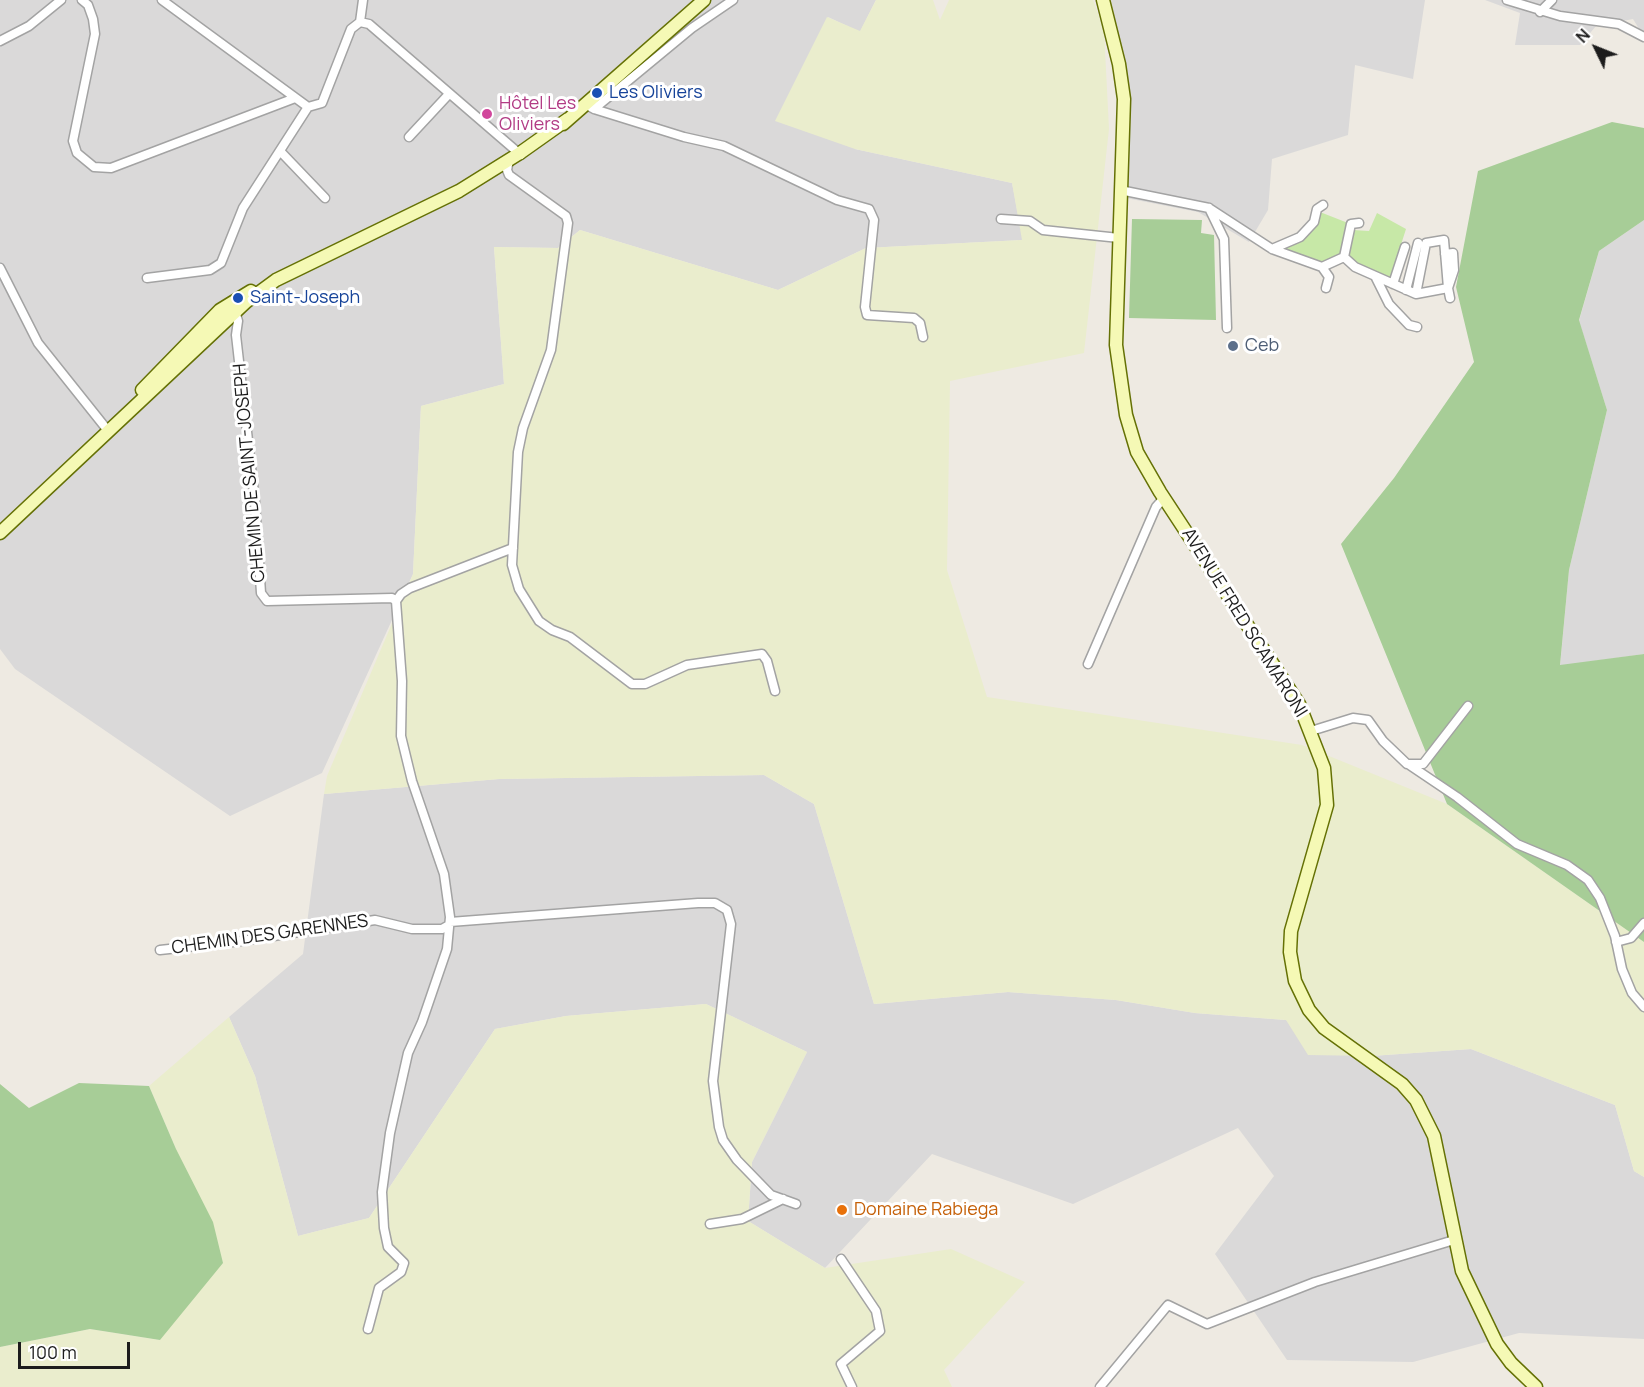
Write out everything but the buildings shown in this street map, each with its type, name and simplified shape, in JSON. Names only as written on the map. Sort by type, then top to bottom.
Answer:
[{"type":"main road","points":[[0,533],[107,430],[220,310],[253,290],[459,191],[511,163],[567,119],[590,106],[704,0]]},
{"type":"main road","name":"AVENUE FRED SCAMARONI","points":[[1103,0],[1119,64],[1124,99],[1116,345],[1124,405],[1137,452],[1164,498],[1299,704],[1324,768],[1327,805],[1291,932],[1292,971],[1304,1001],[1324,1028],[1402,1084],[1416,1100],[1434,1136],[1462,1271],[1497,1344],[1511,1363],[1536,1387]]},
{"type":"main road","points":[[459,191],[511,163]]},
{"type":"main road","points":[[107,430],[235,311],[276,280]]},
{"type":"street","points":[[0,41],[29,26],[61,0]]},
{"type":"street","points":[[82,0],[88,5],[95,34],[72,141],[77,153],[94,167],[111,168],[295,98]]},
{"type":"street","points":[[162,0],[308,107]]},
{"type":"street","points":[[147,278],[210,270],[221,263],[243,208],[308,107],[322,103],[351,29],[360,22],[363,0]]},
{"type":"street","points":[[590,106],[692,28],[734,0]]},
{"type":"street","points":[[1507,0],[1540,12],[1619,24],[1644,37]]},
{"type":"street","points":[[1540,12],[1552,0]]},
{"type":"street","points":[[360,22],[373,27],[503,142],[511,163],[509,175],[566,216],[568,223],[551,350],[523,428],[518,452],[512,565],[519,589],[539,621],[552,630],[570,637],[603,660],[627,682],[645,684],[687,664],[762,654],[767,661],[775,691]]},
{"type":"street","points":[[409,137],[449,94]]},
{"type":"street","points":[[590,106],[724,146],[837,200],[869,209],[874,220],[865,307],[867,315],[914,318],[920,322],[923,337]]},
{"type":"street","points":[[503,142],[511,163]]},
{"type":"street","points":[[280,151],[325,198]]},
{"type":"street","points":[[1120,190],[1209,208],[1272,249],[1322,267],[1329,277],[1326,288]]},
{"type":"street","points":[[1272,249],[1300,237],[1314,222],[1317,209],[1323,205]]},
{"type":"street","points":[[1209,208],[1224,239],[1227,328]]},
{"type":"street","points":[[1001,219],[1030,221],[1043,230],[1119,238]]},
{"type":"street","points":[[1344,257],[1352,224],[1359,223]]},
{"type":"street","points":[[1416,294],[1426,243],[1444,240],[1450,298]]},
{"type":"street","points":[[1407,290],[1418,243]]},
{"type":"street","points":[[1393,284],[1405,247]]},
{"type":"street","points":[[1322,267],[1344,257]]},
{"type":"street","points":[[1344,257],[1355,267],[1416,294],[1448,288]]},
{"type":"street","points":[[0,268],[38,343],[107,430]]},
{"type":"street","points":[[1375,276],[1389,303],[1409,325],[1417,327]]},
{"type":"street","points":[[235,311],[235,305],[253,290]]},
{"type":"street","name":"CHEMIN DE SAINT-JOSEPH","points":[[235,311],[238,321],[236,335],[255,502],[261,593],[267,601],[392,598],[396,601]]},
{"type":"street","points":[[1088,664],[1156,507],[1164,498]]},
{"type":"street","points":[[368,1329],[379,1288],[401,1272],[404,1263],[388,1246],[384,1228],[384,1181],[390,1133],[408,1053],[447,949],[450,923],[444,874],[412,781],[401,736],[402,681],[396,601],[410,588],[513,548]]},
{"type":"street","points":[[1408,764],[1422,764],[1468,706]]},
{"type":"street","points":[[1311,731],[1353,718],[1368,720],[1383,741],[1408,764],[1458,797],[1517,844],[1567,865],[1588,880],[1600,898],[1616,942],[1622,969],[1632,993],[1644,1007]]},
{"type":"street","name":"CHEMIN DES GARENNES","points":[[160,950],[253,939],[375,920],[412,929],[442,929],[450,923],[715,903],[727,910],[731,924],[713,1082],[719,1126],[723,1140],[737,1160],[771,1195],[783,1199]]},
{"type":"street","points":[[1616,942],[1631,938],[1644,923]]},
{"type":"street","points":[[710,1224],[742,1219],[783,1199],[796,1204]]},
{"type":"street","points":[[1100,1387],[1168,1305],[1207,1324],[1315,1282],[1454,1240]]},
{"type":"street","points":[[841,1258],[876,1311],[880,1331],[841,1364],[852,1387]]},
{"type":"shaded area","points":[[0,0],[876,0],[860,32],[828,17],[855,149],[1012,183],[1023,240],[866,248],[778,290],[580,230],[558,248],[494,247],[504,384],[421,406],[413,574],[322,773],[230,816],[15,669],[0,649]]},
{"type":"shaded area","points":[[1111,0],[1425,0],[1413,79],[1355,65],[1348,135],[1272,159],[1268,210],[1249,242],[1198,212],[1126,198],[1128,79]]},
{"type":"shaded area","points":[[1485,0],[1644,0],[1644,37],[1633,19],[1596,26],[1580,45],[1515,45],[1520,13]]},
{"type":"shaded area","points":[[1644,220],[1644,654],[1560,666],[1569,570],[1607,410],[1579,321],[1599,251]]},
{"type":"shaded area","points":[[764,775],[814,804],[874,1004],[1008,992],[1116,1000],[1195,1013],[1286,1020],[1371,1056],[1471,1049],[1615,1105],[1634,1171],[1644,1177],[1644,1339],[1519,1333],[1413,1362],[1287,1360],[1215,1254],[1274,1176],[1238,1128],[1073,1204],[932,1154],[825,1268],[748,1221],[752,1162],[807,1052],[706,1004],[566,1016],[495,1029],[369,1218],[298,1236],[255,1076],[229,1017],[303,954],[324,794],[499,779]]},
{"type":"green space","points":[[876,0],[933,0],[940,20],[949,0],[1093,0],[1104,30],[1109,129],[1084,353],[950,381],[947,570],[987,697],[1302,745],[1447,804],[1644,942],[1644,1177],[1634,1171],[1615,1105],[1471,1049],[1371,1056],[1308,1055],[1286,1020],[1195,1013],[1116,1000],[1008,992],[874,1004],[814,804],[764,775],[499,779],[324,794],[327,776],[413,574],[421,406],[504,384],[494,247],[558,248],[580,230],[778,290],[866,248],[1022,240],[1012,183],[855,149],[775,121],[827,17],[860,31]]},
{"type":"green space","points":[[1612,122],[1644,128],[1644,220],[1599,251],[1579,320],[1607,410],[1569,570],[1560,665],[1644,654],[1644,942],[1447,804],[1341,544],[1394,478],[1474,362],[1456,287],[1478,171]]},
{"type":"green space","points":[[1320,212],[1348,223],[1341,254],[1322,264],[1279,249],[1290,243]]},
{"type":"green space","points":[[1377,213],[1406,229],[1390,279],[1357,264],[1348,256],[1353,230],[1369,231]]},
{"type":"green space","points":[[1132,219],[1202,220],[1201,233],[1214,235],[1216,320],[1129,318]]},
{"type":"green space","points":[[706,1004],[807,1052],[752,1162],[748,1221],[825,1268],[951,1249],[1025,1282],[944,1370],[952,1387],[0,1387],[0,1347],[90,1329],[160,1340],[176,1149],[149,1086],[229,1017],[255,1076],[298,1236],[369,1218],[495,1029],[566,1016]]},
{"type":"green space","points":[[79,1083],[149,1086],[176,1149],[213,1222],[223,1263],[160,1340],[90,1329],[0,1347],[0,1084],[29,1108]]},
{"type":"place","name":"Les Oliviers","points":[[597,93]]},
{"type":"place","name":"Hôtel Les Oliviers","points":[[487,114]]},
{"type":"place","name":"Saint-Joseph","points":[[238,298]]},
{"type":"place","name":"Ceb","points":[[1233,346]]},
{"type":"place","name":"Domaine Rabiega","points":[[842,1210]]}]
